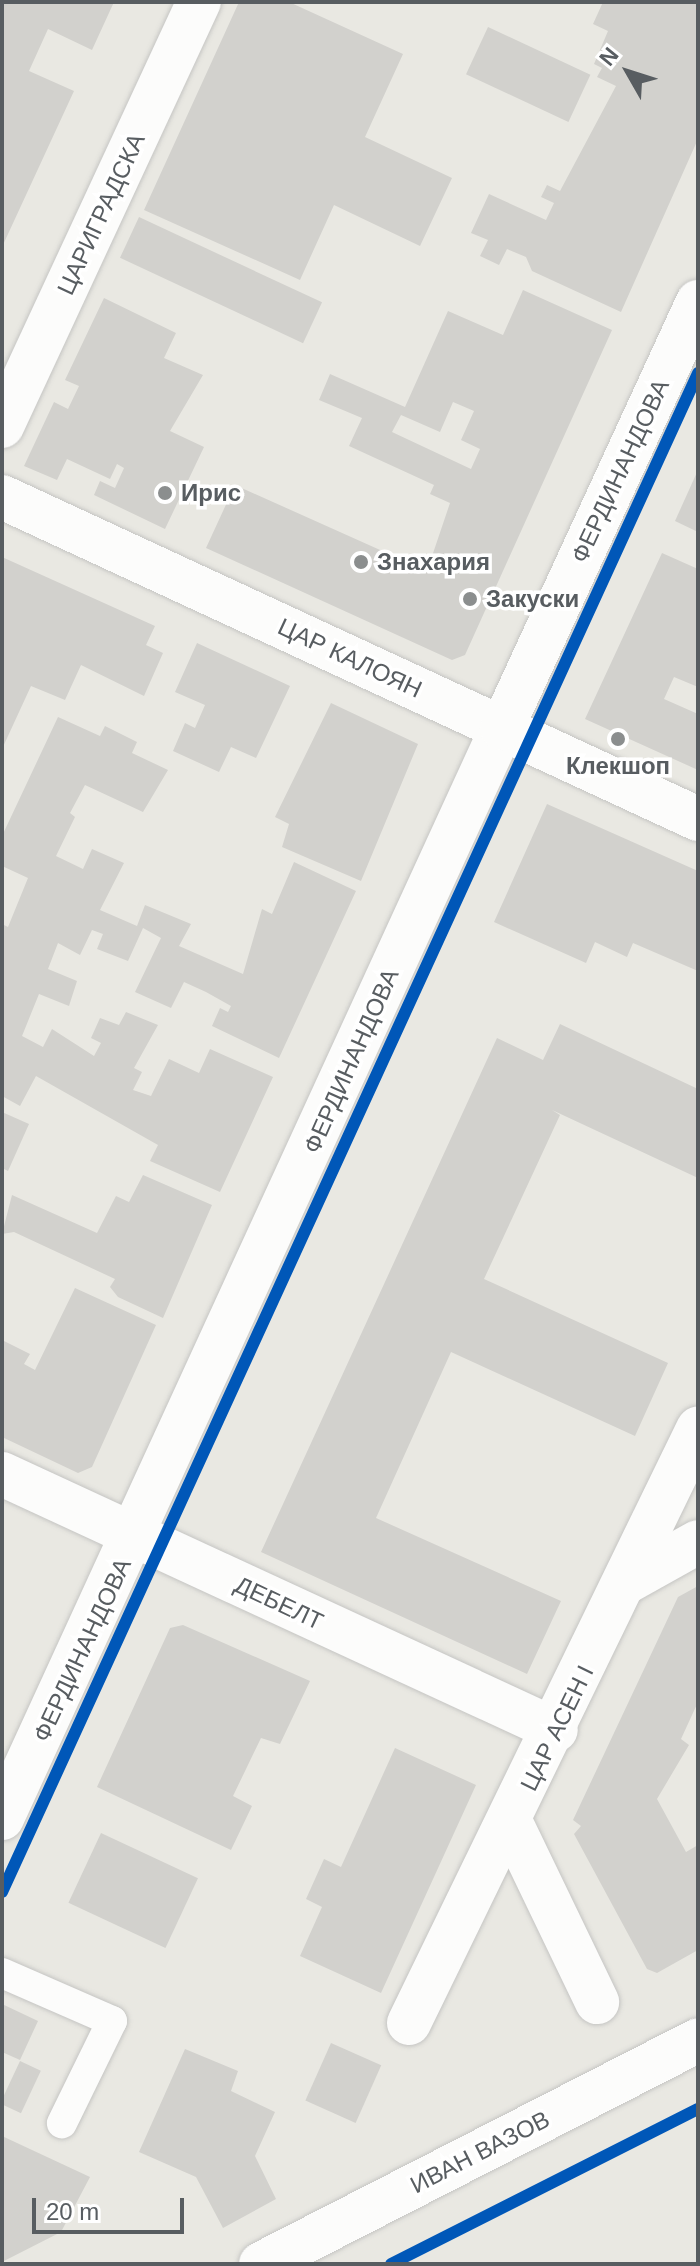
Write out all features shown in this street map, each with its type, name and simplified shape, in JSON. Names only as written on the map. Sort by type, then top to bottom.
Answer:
[{"type":"street","name":"ЦАРИГРАДСКА","points":[[2,426],[199,2]]},
{"type":"street","name":"ФЕРДИНАНДОВА","points":[[2,1818],[135,1536],[698,302]]},
{"type":"street","name":"ЦАР КАЛОЯН","points":[[2,497],[698,819]]},
{"type":"street","name":"ЦАР АСЕН I","points":[[409,2023],[556,1730],[698,1429]]},
{"type":"street","name":"ДЕБЕЛТ","points":[[2,1474],[556,1730]]},
{"type":"street","points":[[628,1581],[698,1542]]},
{"type":"street","points":[[510,1821],[597,2002]]},
{"type":"street","name":"ИВАН ВАЗОВ","points":[[261,2264],[698,2040]]},
{"type":"lane","points":[[2,1973],[112,2021],[62,2123]]},
{"type":"building","points":[[2,2],[114,2],[92,50],[48,29],[29,71],[74,91],[2,247]]},
{"type":"building","points":[[239,2],[289,2],[403,54],[365,137],[452,178],[420,246],[334,205],[300,280],[144,210]]},
{"type":"building","points":[[603,2],[698,2],[698,139],[621,312],[532,271],[526,257],[507,249],[499,265],[480,256],[488,240],[471,233],[489,194],[546,220],[554,203],[541,197],[547,185],[560,191],[616,86],[597,77],[602,68],[594,64],[608,31],[593,24]]},
{"type":"building","points":[[488,27],[590,75],[568,122],[466,74]]},
{"type":"building","points":[[139,217],[322,302],[303,343],[120,258]]},
{"type":"building","points":[[523,290],[612,330],[465,655],[452,660],[206,548],[235,485],[427,571],[450,503],[430,494],[434,485],[349,446],[362,418],[319,400],[330,374],[405,407],[448,311],[503,335]],"holes":[[[453,402],[474,411],[461,440],[480,449],[471,469],[392,432],[401,415],[440,432]]]},
{"type":"building","points":[[104,298],[176,333],[164,358],[203,375],[170,431],[204,447],[165,529],[94,495],[100,481],[115,488],[124,468],[117,464],[110,479],[67,459],[57,480],[24,466],[54,402],[68,409],[79,386],[65,380]]},
{"type":"building","points":[[698,470],[698,532],[675,521]]},
{"type":"building","points":[[662,553],[698,569],[698,687],[674,677],[664,699],[698,714],[698,770],[585,719]]},
{"type":"building","points":[[2,557],[155,626],[146,645],[163,653],[144,696],[81,665],[65,700],[31,686],[2,749]]},
{"type":"building","points":[[197,643],[290,686],[256,758],[231,747],[219,772],[173,751],[185,723],[195,728],[205,705],[175,692]]},
{"type":"building","points":[[331,703],[418,744],[361,881],[282,847],[289,824],[275,817]]},
{"type":"building","points":[[58,717],[100,736],[105,726],[137,742],[132,753],[168,770],[143,812],[85,785],[70,813],[75,817],[56,856],[83,869],[92,849],[124,863],[100,910],[137,926],[145,905],[191,924],[179,946],[243,974],[262,909],[272,914],[294,862],[356,891],[279,1058],[212,1026],[220,1008],[228,1012],[231,1006],[206,992],[184,982],[171,1008],[135,992],[161,938],[143,928],[128,961],[97,949],[103,934],[92,930],[80,955],[58,943],[48,969],[77,981],[69,1006],[39,994],[22,1036],[43,1047],[52,1029],[94,1056],[101,1043],[91,1038],[100,1018],[119,1025],[126,1012],[158,1025],[134,1068],[142,1072],[133,1090],[151,1096],[169,1059],[199,1073],[210,1049],[273,1077],[220,1192],[150,1161],[158,1145],[36,1076],[20,1106],[2,1096],[2,924],[8,927],[28,878],[2,866],[2,836]]},
{"type":"building","points":[[547,804],[698,871],[698,971],[633,943],[627,957],[595,942],[586,963],[494,922]]},
{"type":"building","points":[[560,1024],[698,1089],[698,1178],[552,1110],[560,1115],[484,1279],[668,1363],[635,1436],[451,1352],[376,1518],[561,1601],[527,1674],[261,1552],[497,1038],[543,1060]]},
{"type":"building","points":[[2,1112],[29,1124],[8,1171],[2,1168]]},
{"type":"building","points":[[143,1175],[212,1205],[163,1318],[118,1297],[110,1287],[115,1279],[14,1232],[2,1234],[12,1195],[97,1233],[116,1196],[129,1202]]},
{"type":"building","points":[[75,1288],[156,1325],[92,1467],[78,1473],[2,1437],[2,1340],[30,1354],[24,1364],[35,1370]]},
{"type":"building","points":[[698,1586],[698,1702],[681,1739],[689,1745],[657,1799],[686,1852],[698,1845],[698,1950],[657,1973],[647,1969],[574,1834],[581,1826],[573,1820],[678,1597]]},
{"type":"building","points":[[183,1625],[310,1681],[280,1744],[261,1738],[233,1796],[252,1806],[231,1850],[97,1787],[170,1628]]},
{"type":"building","points":[[395,1748],[476,1785],[381,1993],[300,1956],[322,1907],[306,1899],[324,1859],[341,1867]]},
{"type":"building","points":[[101,1833],[198,1878],[165,1948],[68,1903]]},
{"type":"building","points":[[2,2004],[38,2021],[20,2060],[2,2052]]},
{"type":"building","points":[[331,2043],[381,2065],[356,2123],[305,2101]]},
{"type":"building","points":[[185,2049],[238,2071],[231,2091],[275,2112],[255,2156],[276,2199],[223,2228],[196,2177],[139,2152]]},
{"type":"building","points":[[20,2061],[41,2071],[21,2113],[2,2104]]},
{"type":"building","points":[[2,2136],[90,2177],[61,2232],[2,2262]]},
{"type":"cycle path","points":[[2,1892],[698,373]]},
{"type":"cycle path","points":[[391,2264],[698,2109]]},
{"type":"place","name":"Ирис","points":[[165,493]]},
{"type":"place","name":"Знахария","points":[[361,562]]},
{"type":"place","name":"Закуски","points":[[470,599]]},
{"type":"place","name":"Клекшоп","points":[[618,739]]}]
